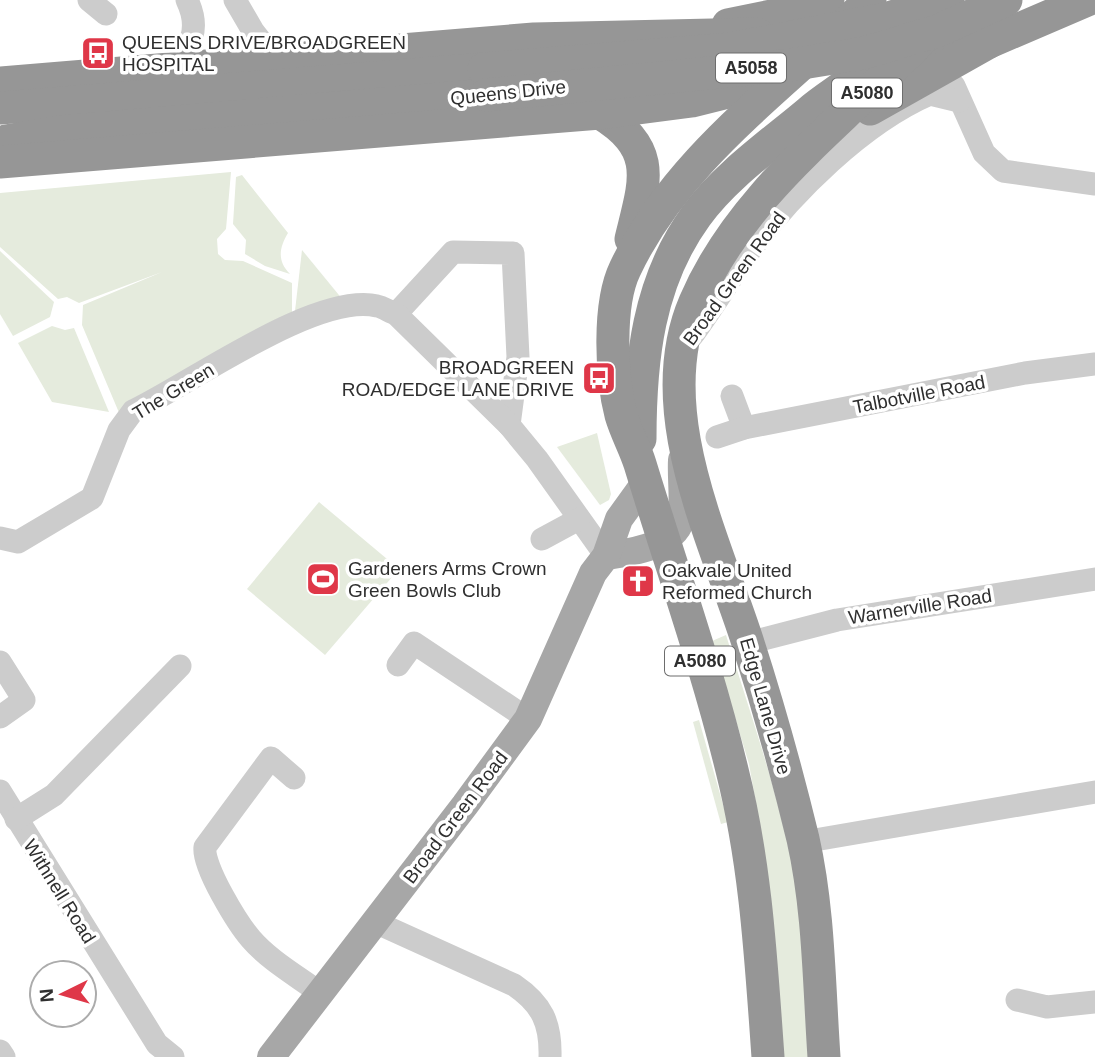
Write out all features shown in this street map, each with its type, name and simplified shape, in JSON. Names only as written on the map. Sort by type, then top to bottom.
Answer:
[{"type":"highway","name":"Queens Drive","points":[[0,108],[790,65],[864,53],[937,31],[1006,0]]},
{"type":"highway","points":[[688,33],[810,8],[926,5],[989,23],[1076,6]]},
{"type":"highway","points":[[872,63],[926,5]]},
{"type":"highway","points":[[643,473],[646,336],[662,277],[676,247],[696,215],[814,93],[869,40],[926,5]]},
{"type":"highway","name":"Queens Drive","points":[[0,143],[60,132],[485,82],[730,49],[885,19],[926,5]]},
{"type":"highway","name":"Edge Lane Drive","points":[[768,1057],[757,901],[745,830],[732,770],[643,473],[621,415],[616,387],[615,323],[623,272],[676,188],[733,126],[907,57],[926,5]]},
{"type":"highway","points":[[0,162],[563,117],[692,101],[902,90],[989,42],[1076,6]]},
{"type":"highway","points":[[775,35],[849,7]]},
{"type":"highway","name":"A5080","points":[[814,93],[849,7]]},
{"type":"highway","points":[[0,83],[561,38],[688,33],[775,35],[796,44],[814,93]]},
{"type":"highway","points":[[561,38],[582,54],[589,80],[587,97],[579,108],[563,117]]},
{"type":"highway","points":[[814,93],[872,63],[989,42]]},
{"type":"highway","name":"Edge Lane Drive","points":[[814,93],[745,218],[726,245],[694,303],[680,353],[677,385],[684,445],[748,643],[803,842],[813,900],[824,1057]]},
{"type":"highway","points":[[600,113],[618,124],[637,145],[645,172],[623,272]]},
{"type":"main road","points":[[606,556],[635,551],[663,541],[677,528],[682,516],[680,484],[684,445]]},
{"type":"main road","name":"Broad Green Road","points":[[271,1057],[528,719],[593,573],[606,556],[615,527],[643,473]]},
{"type":"street","points":[[170,69],[188,50],[194,29],[194,14],[187,0]]},
{"type":"street","points":[[235,0],[253,31],[275,59]]},
{"type":"street","points":[[947,66],[959,101],[984,153],[1003,172],[1095,184]]},
{"type":"street","name":"Broad Green Road","points":[[680,353],[766,231],[848,148],[878,124],[930,94],[959,101]]},
{"type":"street","points":[[509,425],[518,357],[513,253],[453,252],[396,314],[509,425],[606,556]]},
{"type":"street","name":"The Green","points":[[0,538],[18,542],[92,498],[119,430],[133,411],[295,322],[353,305],[376,306],[396,314]]},
{"type":"street","name":"Talbotville Road","points":[[717,437],[744,428],[1026,373],[1095,364]]},
{"type":"street","points":[[732,396],[744,428]]},
{"type":"street","points":[[542,539],[579,519]]},
{"type":"street","name":"Warnerville Road","points":[[748,643],[837,620],[1095,579]]},
{"type":"street","points":[[398,665],[414,643],[528,719]]},
{"type":"street","points":[[0,662],[24,700],[0,717]]},
{"type":"street","points":[[16,819],[54,795],[180,666]]},
{"type":"street","points":[[294,778],[271,758],[205,847],[204,853],[212,873],[250,938],[320,993]]},
{"type":"street","name":"Withnell Road","points":[[0,791],[157,1044],[173,1057]]},
{"type":"street","points":[[803,842],[1095,792]]},
{"type":"street","points":[[374,922],[514,985],[532,998],[548,1024],[550,1057]]},
{"type":"street","points":[[1017,1000],[1047,1007],[1095,1002]]},
{"type":"street","points":[[0,1051],[4,1057]]},
{"type":"shaded area","points":[[231,172],[226,229],[217,239],[218,254],[225,260],[243,261],[292,283],[292,314],[120,415],[82,325],[83,305],[162,272],[79,303],[67,297],[58,299],[0,247],[0,193]]},
{"type":"shaded area","points":[[242,175],[288,233],[281,259],[290,274],[265,266],[245,254],[246,240],[233,224],[236,177]]},
{"type":"shaded area","points":[[302,250],[343,300],[295,311]]},
{"type":"shaded area","points":[[0,251],[54,302],[50,317],[13,336],[0,314]]},
{"type":"shaded area","points":[[52,326],[65,330],[74,328],[109,412],[52,402],[18,343]]},
{"type":"shaded area","points":[[597,433],[611,494],[609,500],[600,505],[557,447]]},
{"type":"shaded area","name":"Gardeners Arms Crown Green Bowls Club","points":[[319,502],[399,569],[325,655],[247,589]]},
{"type":"shaded area","points":[[726,635],[768,770],[794,873],[805,945],[810,1057],[778,1057],[763,843],[749,764],[712,641]]},
{"type":"shaded area","points":[[699,720],[728,822],[721,824],[693,722]]},
{"type":"place","name":"QUEENS DRIVE/BROADGREEN HOSPITAL","points":[[98,53]]},
{"type":"place","name":"BROADGREEN ROAD/EDGE LANE DRIVE","points":[[599,378]]},
{"type":"place","name":"Gardeners Arms Crown Green Bowls Club","points":[[323,579]]},
{"type":"place","name":"Oakvale United Reformed Church","points":[[638,581]]}]
